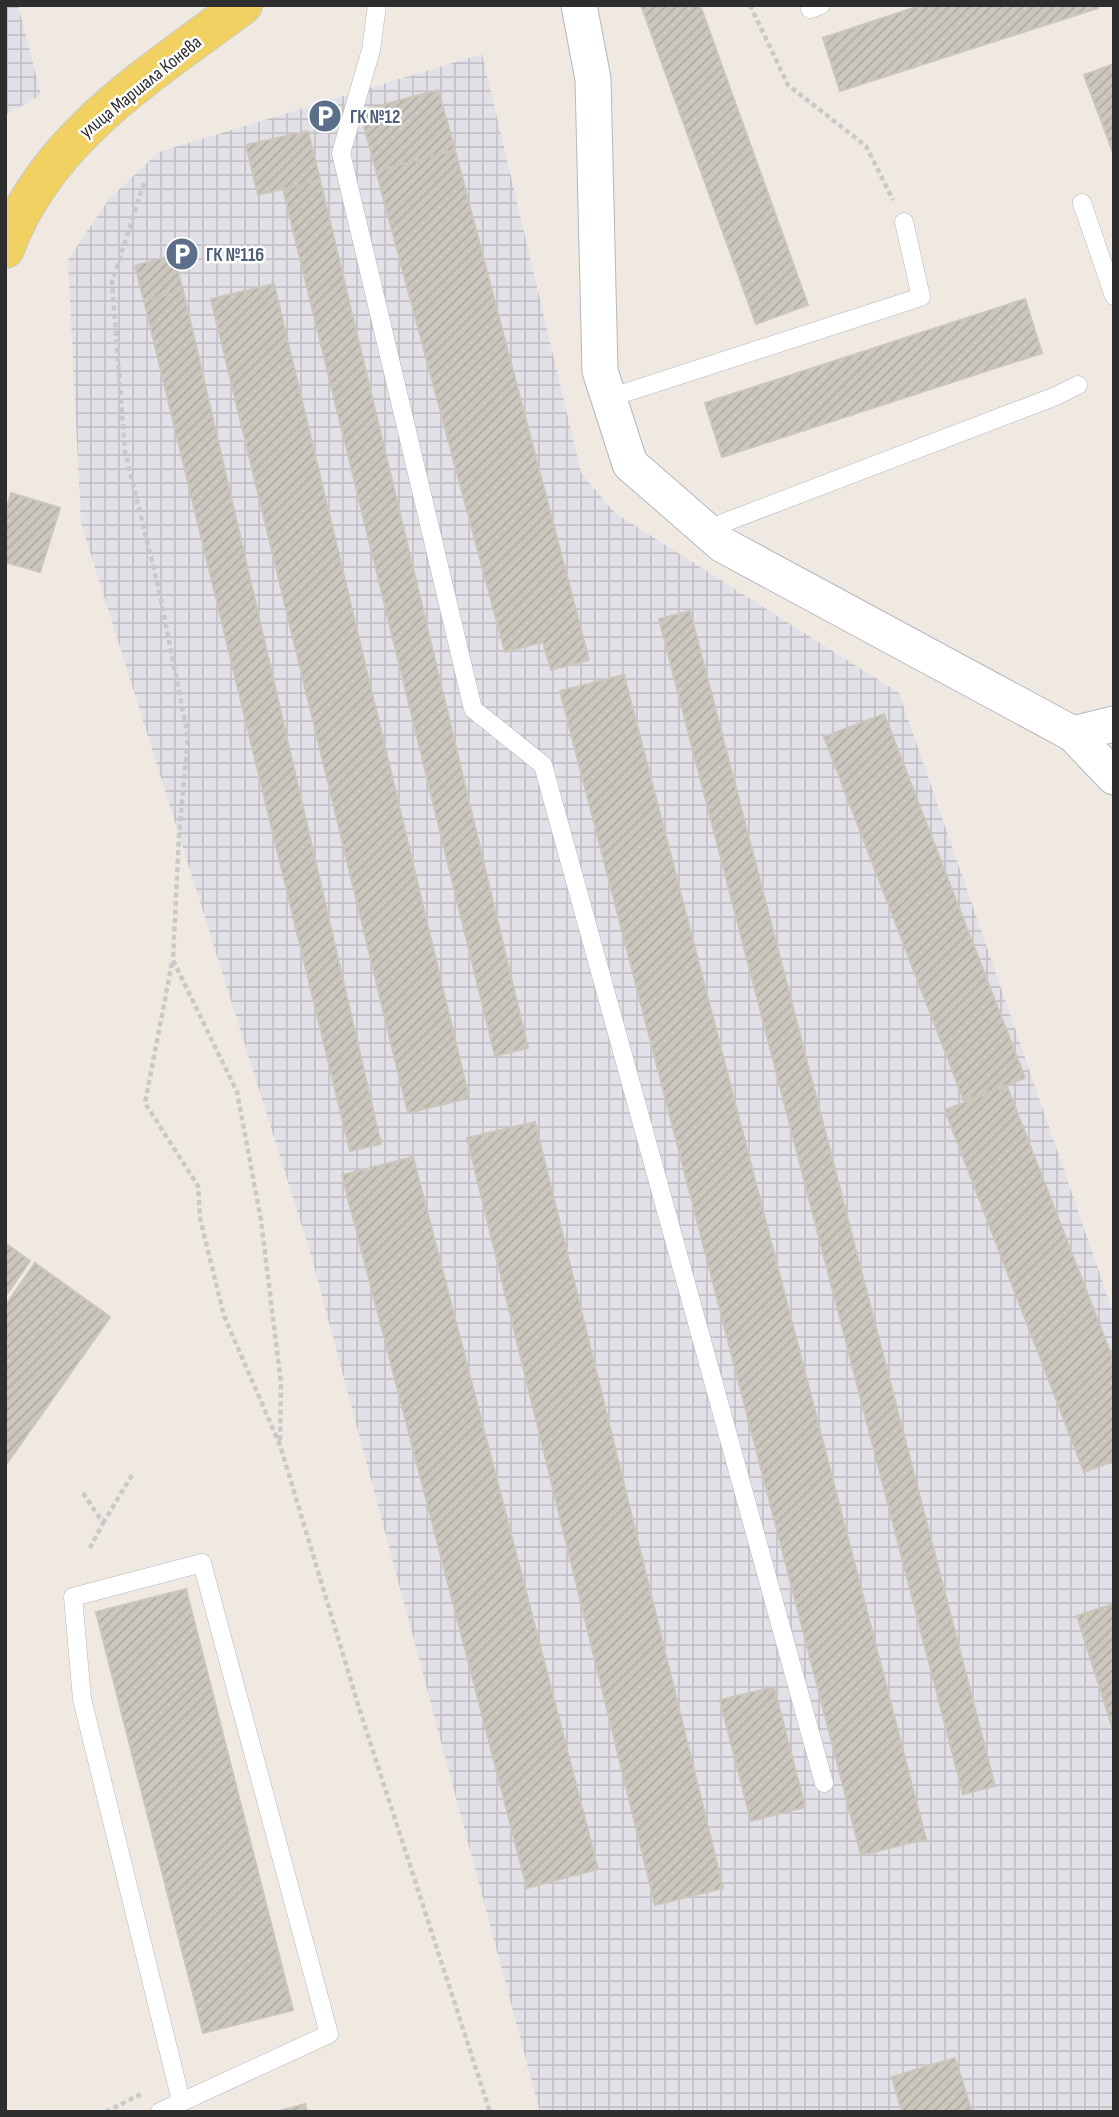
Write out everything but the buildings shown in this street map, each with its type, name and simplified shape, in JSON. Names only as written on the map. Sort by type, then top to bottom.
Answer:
[{"type":"main road","name":"улица Маршала Конева","points":[[5,249],[33,188],[67,146],[114,102],[243,5]]},
{"type":"street","points":[[579,5],[593,79],[600,371],[630,464],[723,545],[1073,734],[1114,777]]},
{"type":"street","points":[[1073,734],[1114,724]]},
{"type":"lane","points":[[377,5],[372,50],[341,153],[473,709],[543,765],[824,1783]]},
{"type":"lane","points":[[1082,203],[1114,296]]},
{"type":"lane","points":[[609,398],[921,297],[904,222]]},
{"type":"lane","points":[[705,530],[1056,396],[1078,385]]},
{"type":"lane","points":[[160,2112],[329,2034],[202,1563],[73,1597],[82,1699],[181,2101]]},
{"type":"path","points":[[750,5],[788,85],[866,146],[904,222]]},
{"type":"path","points":[[144,183],[112,282],[125,452],[159,590],[188,737],[179,835],[173,960],[145,1103],[198,1186],[200,1218],[224,1317],[279,1445],[365,1724],[490,2112]]},
{"type":"path","points":[[173,960],[237,1092],[261,1220],[281,1383],[279,1445]]},
{"type":"path","points":[[90,1548],[134,1472]]},
{"type":"path","points":[[83,1493],[103,1522]]},
{"type":"shaded area","points":[[5,5],[18,5],[41,95],[5,115]]},
{"type":"shaded area","points":[[482,54],[581,473],[615,513],[899,693],[1114,1315],[1114,2112],[540,2112],[311,1255],[81,523],[68,260],[109,199],[159,152]]},
{"type":"place","name":"ГК №12","points":[[325,116]]},
{"type":"place","name":"ГК №116","points":[[182,254]]}]
